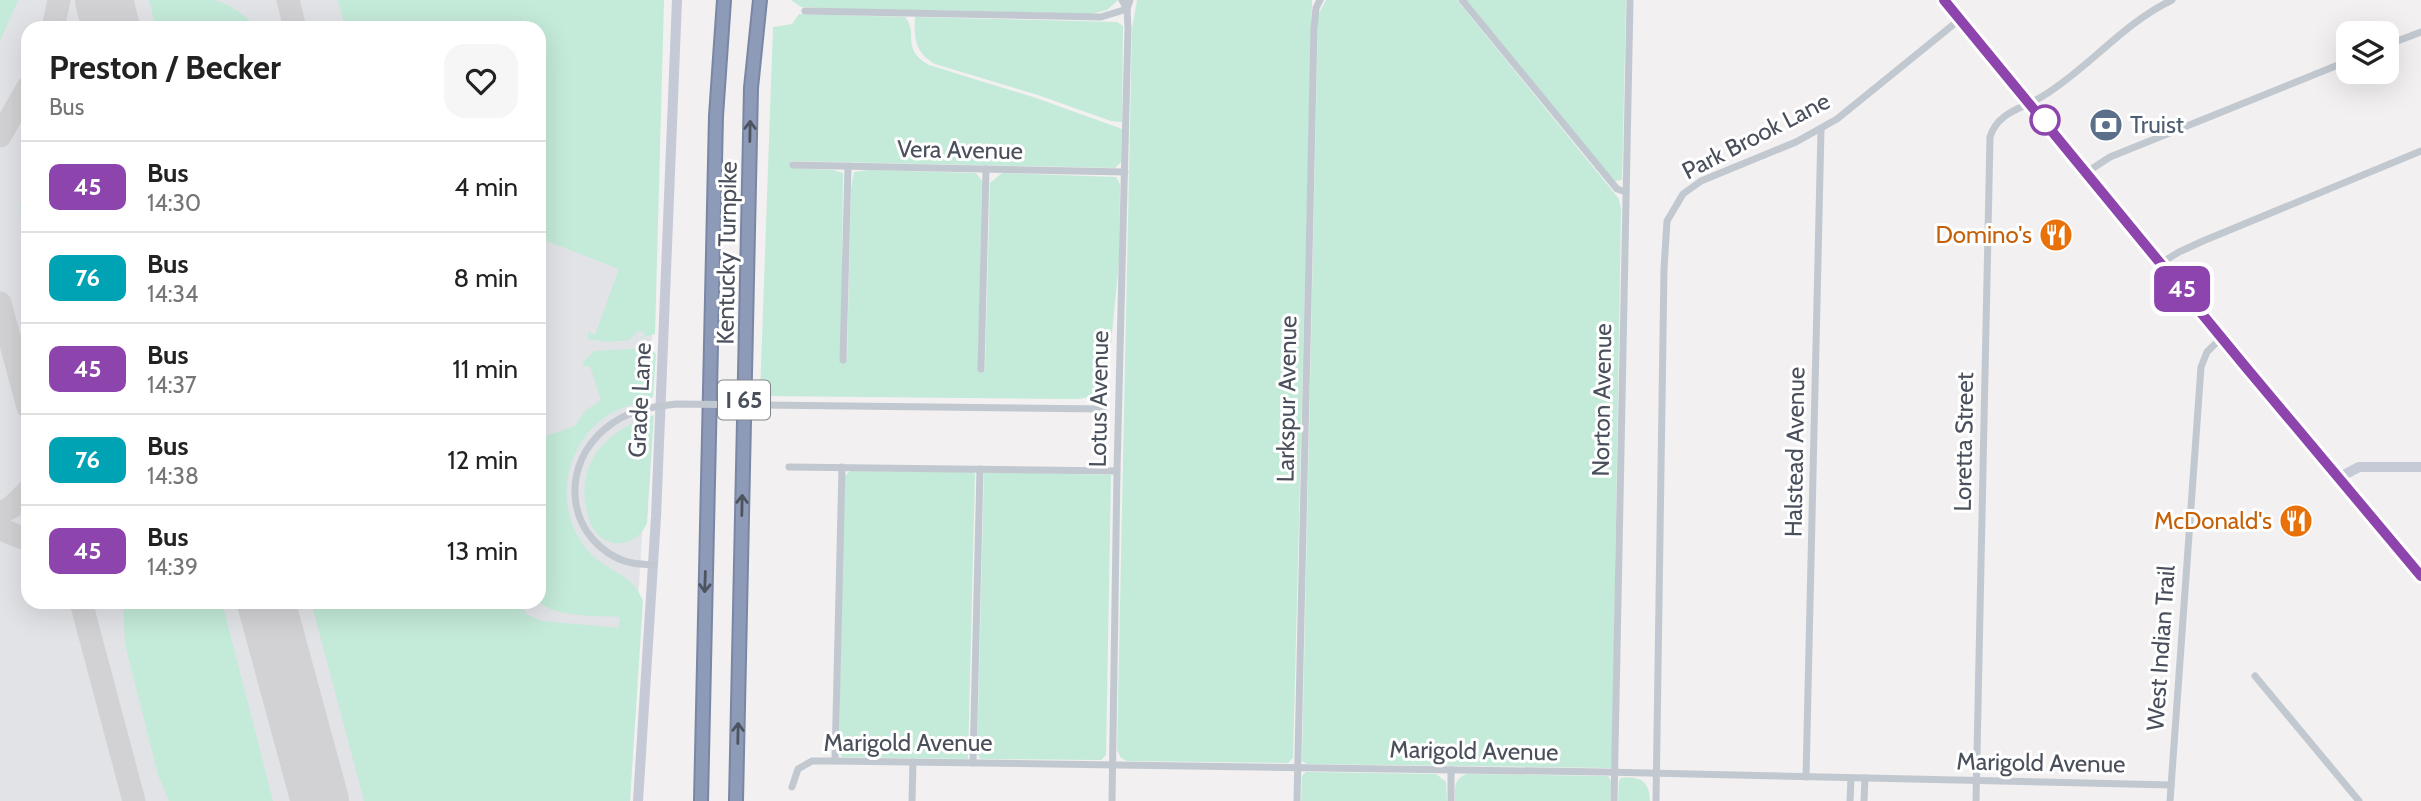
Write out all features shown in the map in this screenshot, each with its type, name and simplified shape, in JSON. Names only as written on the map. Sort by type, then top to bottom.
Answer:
[{"type":"highway","name":"I 65","points":[[701,801],[716,116],[724,0]]},
{"type":"highway","name":"Kentucky Turnpike","points":[[736,801],[751,88],[760,0]]},
{"type":"main road","name":"Grade Lane","points":[[638,801],[654,565],[677,0]]},
{"type":"main road","points":[[1944,0],[2421,576]]},
{"type":"main road","points":[[2338,478],[2359,467],[2421,467]]},
{"type":"street","name":"Lotus Avenue","points":[[1111,801],[1116,471],[1125,172],[1127,9],[1122,0]]},
{"type":"street","points":[[805,11],[1101,17],[1127,9],[1130,0]]},
{"type":"street","name":"Larkspur Avenue","points":[[1297,801],[1314,29],[1316,8],[1320,0]]},
{"type":"street","points":[[1462,0],[1617,189],[1626,192]]},
{"type":"street","name":"Norton Avenue","points":[[1614,801],[1630,0]]},
{"type":"street","name":"Loretta Street","points":[[1976,801],[1989,147],[1992,131],[2011,111],[2043,97],[2143,16],[2172,0]]},
{"type":"street","name":"Park Brook Lane","points":[[1655,774],[1664,251],[1665,231],[1672,210],[1692,186],[1796,142],[1837,119],[1959,20]]},
{"type":"street","points":[[2399,40],[2421,32]]},
{"type":"street","points":[[2087,172],[2110,157],[2336,66]]},
{"type":"street","name":"Halstead Avenue","points":[[1806,777],[1821,129]]},
{"type":"street","points":[[2161,263],[2203,241],[2421,151]]},
{"type":"street","name":"Vera Avenue","points":[[793,165],[1125,172]]},
{"type":"street","points":[[843,360],[848,166]]},
{"type":"street","points":[[981,369],[986,169]]},
{"type":"street","name":"West Indian Trail","points":[[2170,801],[2201,367],[2207,352],[2222,337]]},
{"type":"street","points":[[654,565],[633,564],[617,558],[597,544],[583,528],[575,500],[578,470],[589,447],[607,427],[629,414],[650,407],[676,404],[1118,409]]},
{"type":"street","points":[[789,467],[1116,471]]},
{"type":"street","points":[[835,761],[842,467]]},
{"type":"street","points":[[973,763],[980,469]]},
{"type":"street","points":[[2255,676],[2359,801]]},
{"type":"street","name":"Marigold Avenue","points":[[792,786],[798,769],[812,761],[1615,772],[2171,785]]},
{"type":"street","points":[[912,801],[913,762]]},
{"type":"street","points":[[1451,770],[1451,801]]},
{"type":"street","points":[[1655,774],[1656,801]]},
{"type":"street","points":[[1850,801],[1851,778]]},
{"type":"street","points":[[1864,801],[1865,778]]},
{"type":"shaded area","points":[[0,0],[662,0],[650,407],[622,801],[0,801]]},
{"type":"green space","points":[[0,0],[18,0],[0,41]]},
{"type":"green space","points":[[149,0],[218,1],[230,6],[249,21],[154,21]]},
{"type":"green space","points":[[338,0],[664,0],[655,334],[637,339],[644,336],[643,331],[637,332],[629,340],[608,342],[588,339],[588,332],[595,335],[619,269],[546,241],[546,21],[343,21]]},
{"type":"green space","points":[[791,0],[1118,0],[1107,10],[1091,14],[935,10],[911,12],[801,7]]},
{"type":"green space","points":[[1137,0],[1312,0],[1293,758],[1288,763],[1127,761],[1121,758],[1117,750],[1132,29]]},
{"type":"green space","points":[[1326,0],[1457,0],[1619,199],[1621,209],[1612,768],[1307,764],[1302,761],[1318,15]]},
{"type":"green space","points":[[1466,0],[1626,0],[1622,180],[1614,181]]},
{"type":"green space","points":[[799,14],[905,17],[911,29],[915,53],[929,65],[1036,98],[1122,129],[1121,162],[1115,168],[791,161],[792,168],[843,173],[841,360],[847,358],[851,189],[854,172],[868,170],[976,173],[982,181],[978,370],[985,370],[990,183],[1002,173],[1116,177],[1120,184],[1119,261],[1108,375],[1097,392],[1078,399],[760,396],[773,27],[792,24]]},
{"type":"green space","points":[[915,17],[1117,22],[1123,26],[1122,122],[1111,121],[1038,95],[935,64],[923,55],[917,44]]},
{"type":"green space","points":[[646,348],[656,354],[653,397],[613,412],[593,428],[572,460],[568,479],[570,517],[577,535],[596,559],[633,584],[643,601],[630,801],[364,801],[313,609],[524,609],[526,614],[542,621],[619,628],[620,617],[565,613],[546,607],[546,436],[575,426],[586,410],[601,400],[590,366],[583,366],[584,361],[594,351]]},
{"type":"green space","points":[[654,415],[647,523],[631,540],[623,543],[608,541],[595,531],[588,516],[585,484],[588,469],[594,456],[613,435]]},
{"type":"green space","points":[[850,471],[975,474],[968,759],[842,757],[839,752],[843,478]]},
{"type":"green space","points":[[984,472],[1111,475],[1106,755],[1101,760],[981,759],[977,754]]},
{"type":"green space","points":[[123,609],[224,609],[273,801],[169,801],[158,775],[125,644]]},
{"type":"green space","points":[[1306,772],[1436,774],[1446,782],[1447,801],[1301,801],[1302,776]]},
{"type":"green space","points":[[1467,774],[1608,776],[1611,781],[1610,801],[1455,801],[1457,781]]},
{"type":"green space","points":[[1621,778],[1643,781],[1650,801],[1618,801]]},
{"type":"taxiway","points":[[54,21],[59,0]]},
{"type":"taxiway","points":[[288,0],[293,21]]},
{"type":"taxiway","points":[[0,136],[21,99]]},
{"type":"taxiway","points":[[0,303],[21,381]]},
{"type":"taxiway","points":[[0,513],[21,498]]},
{"type":"taxiway","points":[[0,529],[21,537]]},
{"type":"taxiway","points":[[83,609],[134,801]]},
{"type":"runway","points":[[104,0],[109,21]]},
{"type":"runway","points":[[268,609],[320,801]]},
{"type":"bus line","name":"45","points":[[1944,0],[2421,576]]},
{"type":"place","name":"Truist","points":[[2106,125]]},
{"type":"place","name":"Domino's","points":[[2056,235]]},
{"type":"place","name":"McDonald's","points":[[2296,521]]}]
